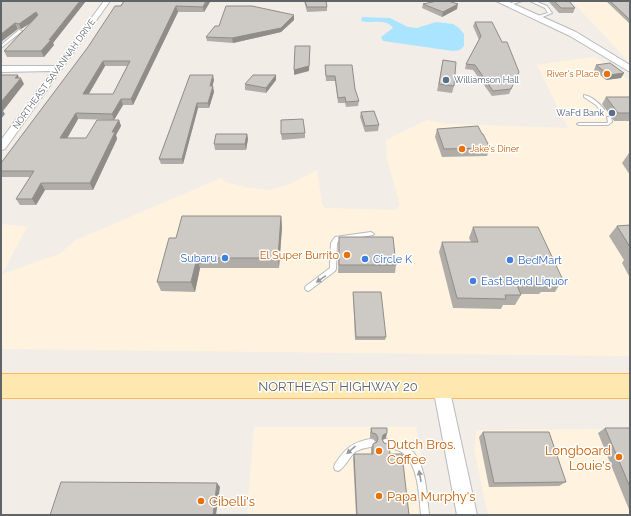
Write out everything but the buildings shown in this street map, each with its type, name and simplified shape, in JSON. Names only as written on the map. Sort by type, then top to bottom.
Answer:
[{"type":"main road","points":[[1,372],[36,374],[46,386]]},
{"type":"main road","points":[[1,386],[46,386]]},
{"type":"main road","name":"NORTHEAST HIGHWAY 20","points":[[1,397],[22,397],[46,386],[630,386]]},
{"type":"street","name":"NORTHEAST SAVANNAH DRIVE","points":[[1,147],[107,1]]},
{"type":"street","points":[[500,1],[510,4],[574,34],[630,69]]},
{"type":"street","points":[[1,69],[58,68]]},
{"type":"street","points":[[441,387],[467,515]]},
{"type":"lane","points":[[510,4],[520,1]]},
{"type":"lane","points":[[532,1],[546,7],[550,12],[539,17]]},
{"type":"lane","points":[[1,47],[20,31]]},
{"type":"lane","points":[[585,96],[602,109]]},
{"type":"lane","points":[[594,102],[592,105],[594,109]]},
{"type":"lane","points":[[601,118],[608,124]]},
{"type":"lane","points":[[608,124],[610,122],[609,118]]},
{"type":"lane","points":[[579,124],[608,124]]},
{"type":"lane","points":[[308,288],[333,269],[334,243],[337,239],[371,234]]},
{"type":"lane","points":[[338,467],[350,450],[359,444],[371,443]]},
{"type":"lane","points":[[386,443],[394,443],[410,452],[418,469],[425,515]]},
{"type":"shaded area","points":[[572,1],[630,1],[630,63],[629,62]]},
{"type":"shaded area","points":[[595,57],[630,81],[630,356],[1,349],[1,224],[27,227],[2,274],[59,254],[76,240],[221,178],[226,182],[249,188],[268,190],[288,185],[317,170],[322,204],[325,208],[395,210],[400,205],[387,159],[386,140],[427,120],[446,124],[568,128],[537,65]]},
{"type":"shaded area","points":[[254,427],[416,427],[431,515],[247,515]]},
{"type":"shaded area","points":[[630,429],[630,515],[488,515],[474,449],[477,430]]},
{"type":"water","points":[[362,17],[390,18],[408,27],[417,28],[436,22],[453,24],[464,34],[464,46],[460,50],[453,51],[383,41],[381,37],[393,28],[387,23],[383,22],[361,21]]},
{"type":"place","name":"River's Place","points":[[607,74]]},
{"type":"place","name":"Williamson Hall","points":[[446,80]]},
{"type":"place","name":"WaFd Bank","points":[[612,113]]},
{"type":"place","name":"Jake's Diner","points":[[462,149]]},
{"type":"place","name":"El Super Burrito","points":[[347,255]]},
{"type":"place","name":"Subaru","points":[[225,258]]},
{"type":"place","name":"Circle K","points":[[365,259]]},
{"type":"place","name":"BedMart","points":[[510,260]]},
{"type":"place","name":"East Bend Liquor","points":[[473,281]]},
{"type":"place","name":"Dutch Bros. Coffee","points":[[379,451]]},
{"type":"place","name":"Longboard Louie's","points":[[619,457]]},
{"type":"place","name":"Papa Murphy's","points":[[379,496]]},
{"type":"place","name":"Cibelli's","points":[[201,501]]}]
